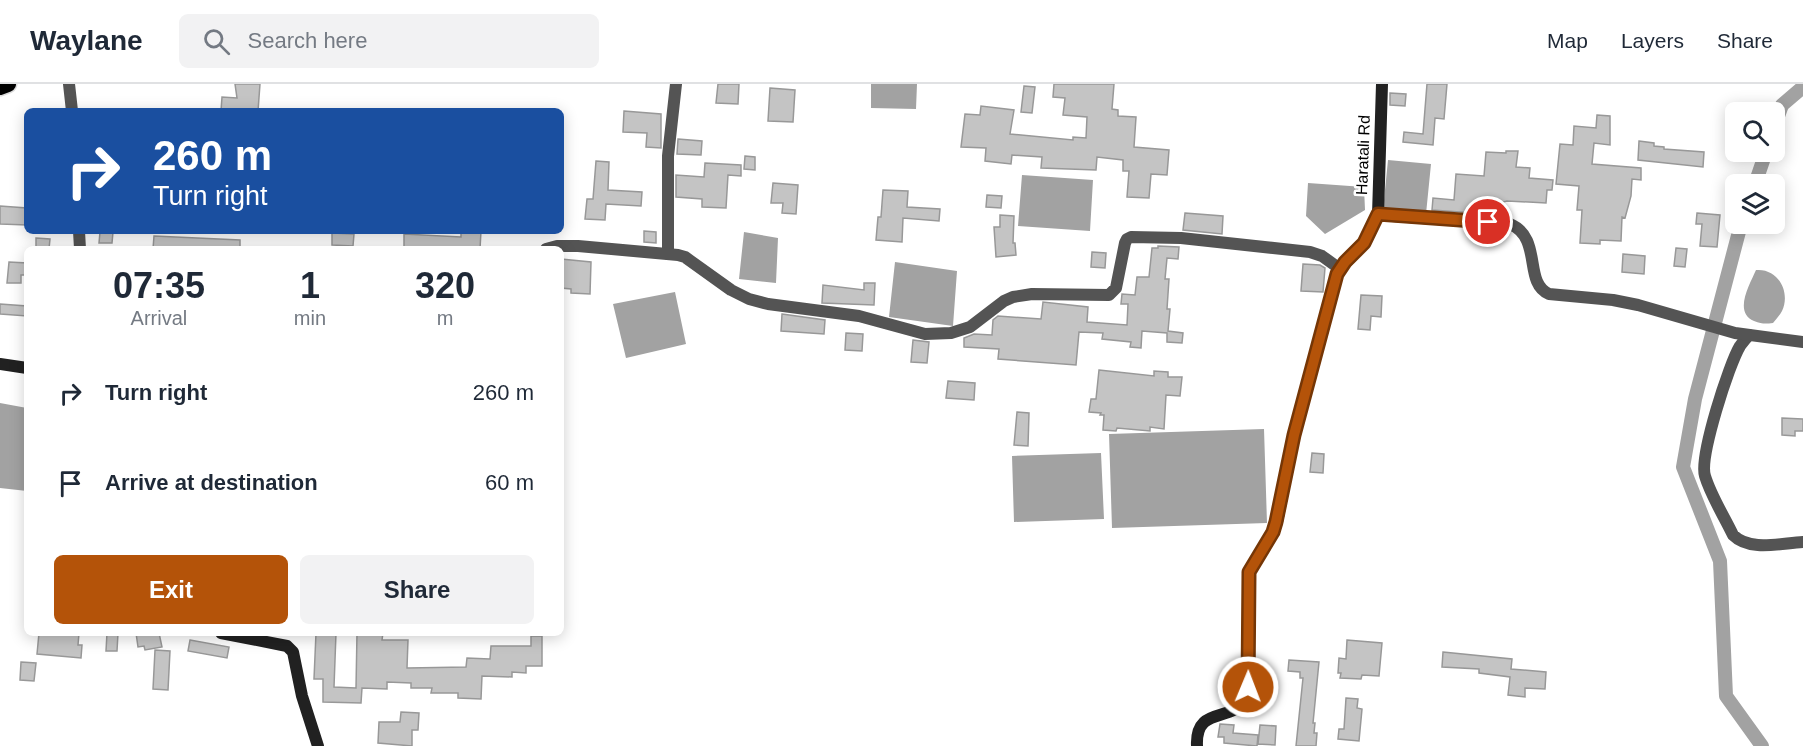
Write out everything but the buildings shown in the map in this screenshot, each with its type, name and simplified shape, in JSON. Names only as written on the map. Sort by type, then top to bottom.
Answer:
[{"type":"highway","points":[[0,87],[8,84]]},
{"type":"main road","name":"Haratali Rd","points":[[1197,746],[1197,735],[1204,722],[1239,706],[1246,693],[1249,671],[1249,572],[1273,532],[1276,522],[1294,435],[1335,279],[1340,269],[1364,243],[1378,214],[1382,84]]},
{"type":"main road","points":[[0,363],[24,367]]},
{"type":"main road","points":[[236,636],[287,646],[293,652],[302,696],[318,746]]},
{"type":"street","points":[[69,84],[72,108]]},
{"type":"street","points":[[668,254],[668,156],[676,84]]},
{"type":"street","points":[[1378,214],[1510,224],[1522,230],[1526,236],[1538,286],[1549,294],[1613,300],[1735,333],[1803,342]]},
{"type":"street","points":[[564,246],[685,257],[731,290],[749,299],[768,304],[860,316],[925,334],[938,335],[970,327],[1004,301],[1013,297],[1032,294],[1109,295],[1116,288],[1125,243],[1131,237],[1182,238],[1310,252],[1322,256],[1340,269]]},
{"type":"street","points":[[1749,335],[1740,346],[1734,359],[1713,421],[1706,449],[1704,474],[1733,535],[1739,541],[1756,544],[1803,542]]},
{"type":"shaded area","points":[[871,84],[917,84],[916,109],[871,108]]},
{"type":"shaded area","points":[[1388,160],[1431,164],[1426,214],[1383,210]]},
{"type":"shaded area","points":[[1022,175],[1093,180],[1090,231],[1018,226]]},
{"type":"shaded area","points":[[1308,183],[1364,187],[1365,210],[1325,234],[1306,216]]},
{"type":"shaded area","points":[[744,232],[778,238],[776,283],[739,279]]},
{"type":"shaded area","points":[[895,262],[957,271],[953,326],[889,317]]},
{"type":"shaded area","points":[[1756,270],[1771,273],[1784,289],[1784,304],[1773,323],[1764,324],[1754,321],[1745,311],[1745,297]]},
{"type":"shaded area","points":[[675,292],[686,344],[626,358],[613,304]]},
{"type":"shaded area","points":[[0,403],[24,407],[24,491],[0,488]]},
{"type":"shaded area","points":[[1264,429],[1267,523],[1112,528],[1109,434]]},
{"type":"shaded area","points":[[1101,453],[1104,519],[1014,522],[1012,456]]},
{"type":"waterway","points":[[1785,102],[1803,87]]},
{"type":"waterway","points":[[1758,174],[1763,162]]},
{"type":"waterway","points":[[1738,234],[1695,399],[1683,467],[1720,561],[1726,696],[1762,746]]},
{"type":"route","points":[[1248,687],[1249,572],[1251,565],[1273,532],[1276,522],[1294,435],[1337,274],[1345,262],[1364,243],[1378,214],[1488,222]]}]
